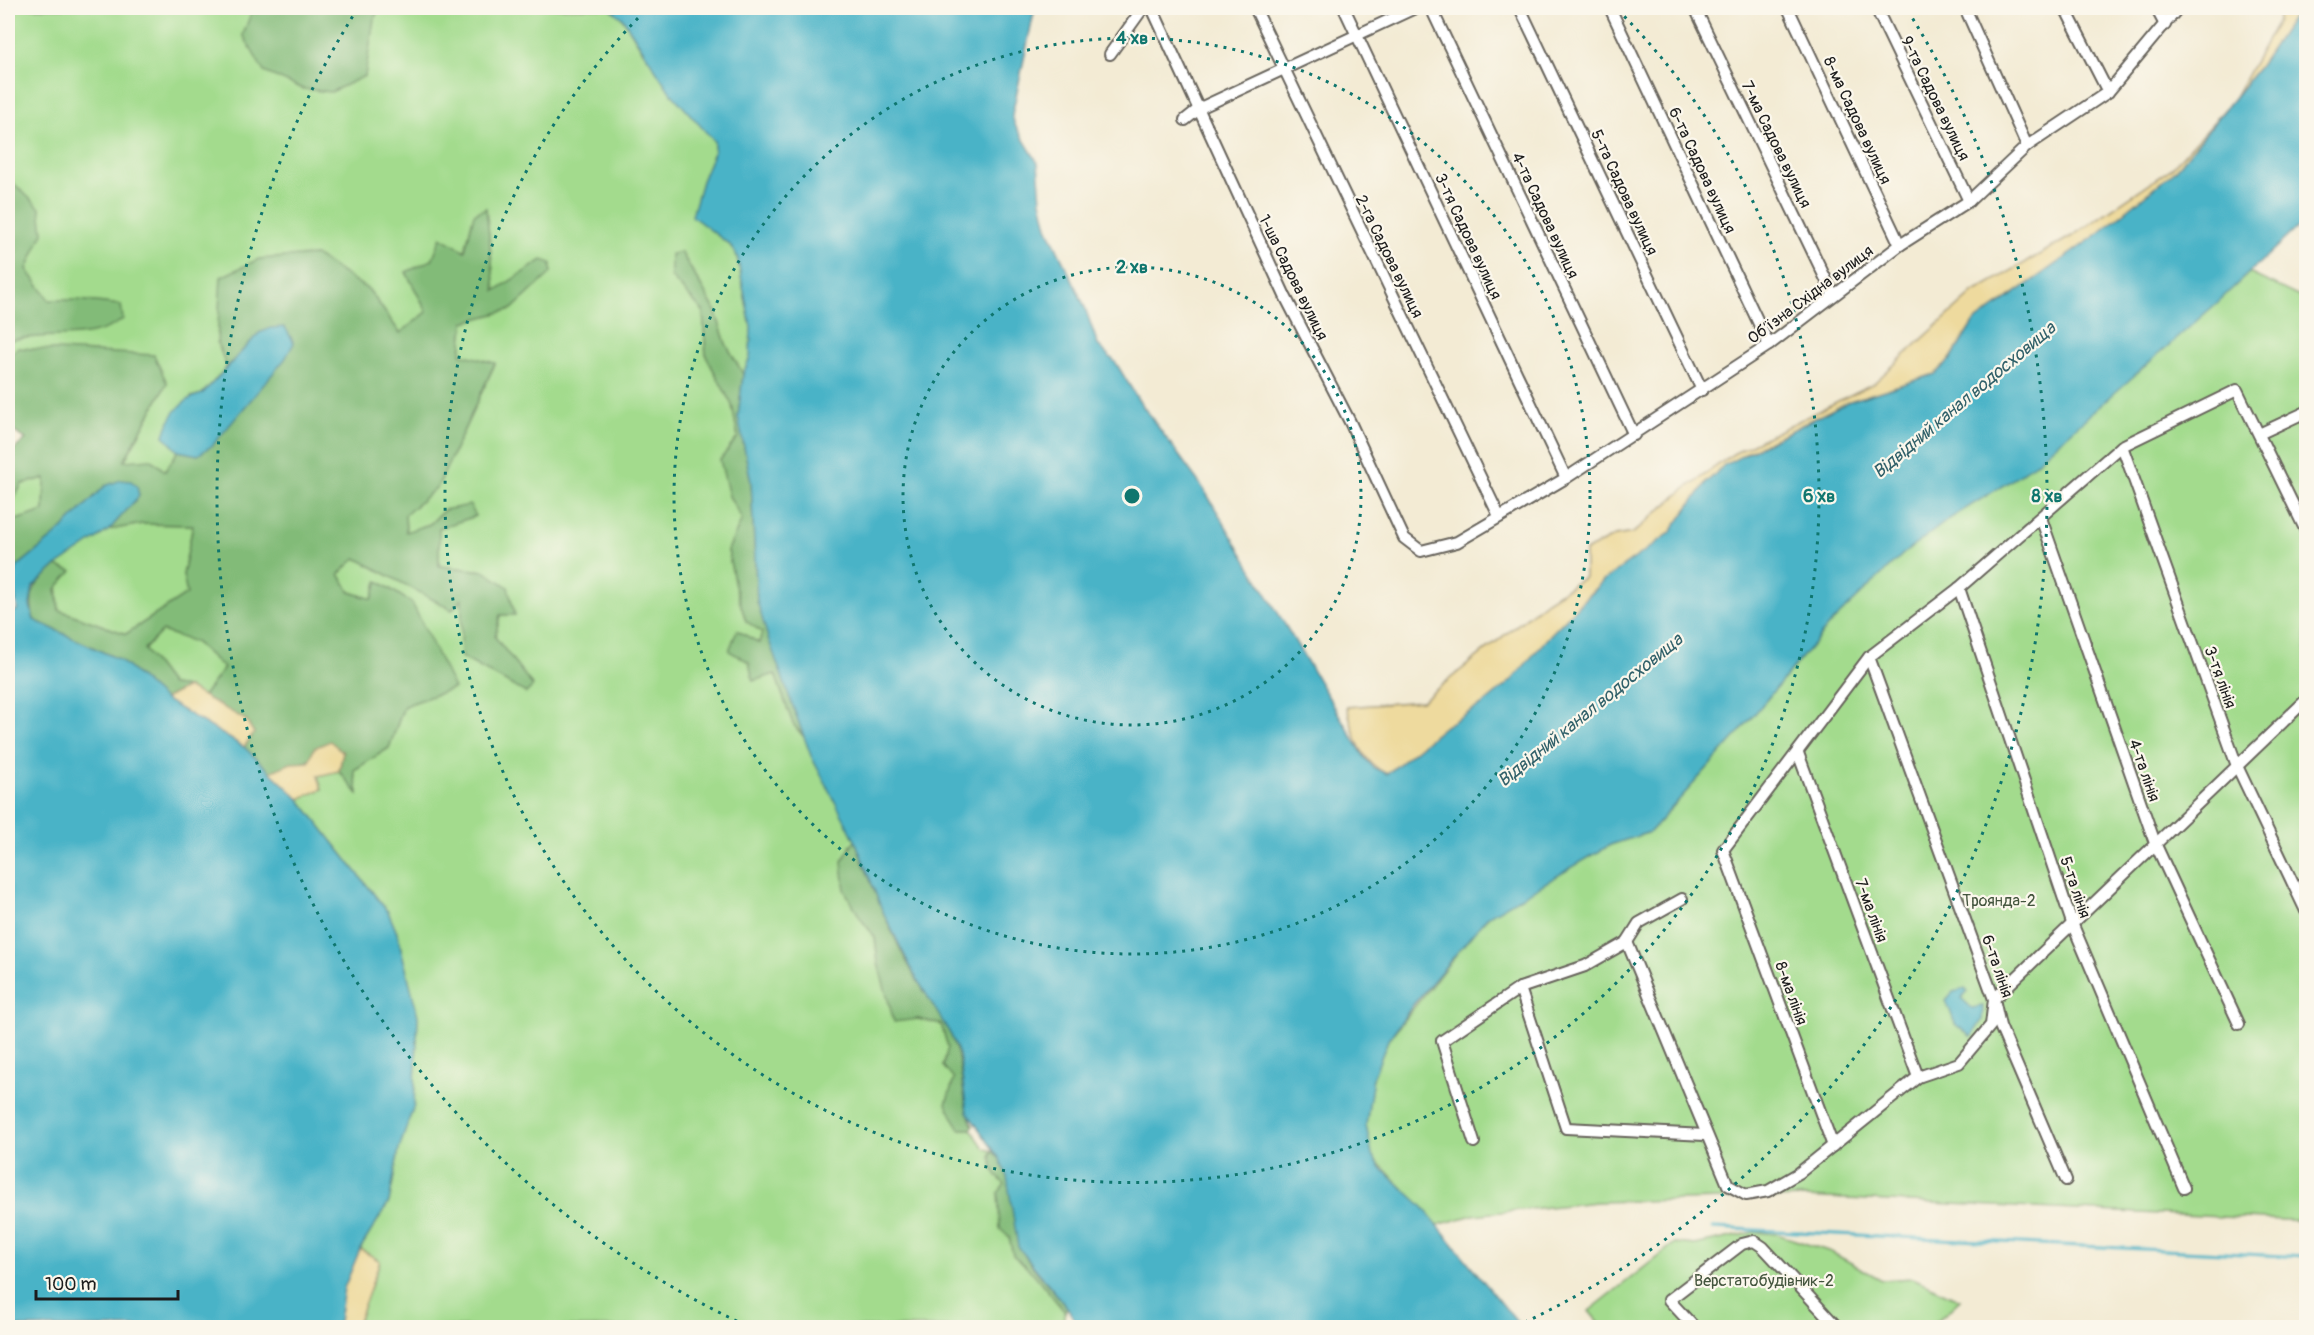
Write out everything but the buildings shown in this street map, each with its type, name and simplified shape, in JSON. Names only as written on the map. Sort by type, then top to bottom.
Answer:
[{"type":"street","points":[[1110,54],[1143,8]]},
{"type":"street","name":"1-ша Садова вулиця","points":[[1152,8],[1285,296],[1350,422],[1404,537],[1421,551]]},
{"type":"street","name":"2-га Садова вулиця","points":[[1255,8],[1499,516]]},
{"type":"street","name":"3-тя Садова вулиця","points":[[1344,8],[1566,478]]},
{"type":"street","points":[[1185,120],[1200,108],[1415,8]]},
{"type":"street","name":"4-та Садова вулиця","points":[[1431,8],[1634,435]]},
{"type":"street","name":"5-та Садова вулиця","points":[[1520,8],[1702,390]]},
{"type":"street","name":"6-та Садова вулиця","points":[[1610,8],[1769,345]]},
{"type":"street","name":"7-ма Садова вулиця","points":[[1695,8],[1833,294]]},
{"type":"street","name":"8-ма Садова вулиця","points":[[1788,8],[1900,245]]},
{"type":"street","name":"9-та Садова вулиця","points":[[1876,8],[1969,201]]},
{"type":"street","points":[[1965,8],[2027,146]]},
{"type":"street","points":[[2065,8],[2108,92]]},
{"type":"street","points":[[2156,8],[2165,25]]},
{"type":"street","name":"Обʼїзна Східна вулиця","points":[[1421,551],[1457,542],[1566,478],[1769,345],[1900,245],[1969,201],[2027,146],[2108,92],[2178,8]]},
{"type":"street","points":[[1798,753],[1869,657],[1959,588],[2122,447],[2237,390],[2307,531]]},
{"type":"street","points":[[2259,434],[2307,412]]},
{"type":"street","name":"3-тя лінія","points":[[2122,447],[2237,766],[2307,911]]},
{"type":"street","name":"4-та лінія","points":[[2041,518],[2155,843],[2239,1024]]},
{"type":"street","name":"5-та лінія","points":[[1959,588],[2072,923],[2184,1188]]},
{"type":"street","name":"6-та лінія","points":[[1869,657],[1994,999],[2000,1026],[2066,1180]]},
{"type":"street","points":[[1627,942],[1705,1135],[1728,1185],[1746,1195],[1768,1191],[1799,1173],[1918,1077],[1959,1063],[1991,1025],[1994,999],[2307,700]]},
{"type":"street","name":"8-ма лінія","points":[[1798,753],[1723,850],[1833,1146]]},
{"type":"street","name":"7-ма лінія","points":[[1798,753],[1918,1077]]},
{"type":"street","points":[[1474,1142],[1442,1041],[1520,988],[1585,966],[1627,942],[1640,923],[1682,899]]},
{"type":"street","points":[[1520,988],[1566,1128],[1705,1135]]},
{"type":"street","points":[[1695,1328],[1669,1300],[1742,1244],[1754,1241],[1763,1247],[1838,1328]]},
{"type":"green space","points":[[8,8],[610,8],[623,19],[642,50],[714,141],[714,152],[702,181],[693,216],[730,245],[737,257],[751,327],[750,357],[743,374],[726,344],[715,310],[681,252],[671,277],[703,311],[706,356],[732,405],[738,438],[729,496],[742,519],[728,550],[735,586],[746,621],[762,632],[759,643],[775,674],[793,724],[804,737],[855,840],[850,846],[861,919],[875,937],[878,963],[918,1019],[941,1024],[948,1047],[943,1066],[954,1079],[959,1129],[971,1129],[984,1148],[992,1151],[990,1157],[1005,1184],[1013,1255],[1034,1274],[1065,1312],[1063,1321],[1065,1327],[356,1327],[380,1262],[360,1249],[389,1202],[399,1149],[414,1105],[418,1016],[397,933],[388,912],[299,799],[322,789],[317,776],[339,771],[358,792],[354,770],[389,748],[404,706],[454,688],[377,582],[372,599],[350,592],[339,574],[356,557],[452,609],[462,598],[532,686],[495,637],[500,615],[515,615],[484,571],[439,566],[438,528],[476,516],[444,510],[430,524],[406,532],[405,515],[438,486],[495,364],[461,354],[464,322],[512,309],[542,261],[495,291],[486,209],[474,214],[465,251],[406,272],[427,312],[400,333],[369,290],[217,342],[227,367],[202,394],[191,397],[164,436],[178,451],[165,472],[124,462],[167,383],[18,348],[8,358]]},
{"type":"green space","points":[[253,8],[380,8],[374,19],[365,76],[331,92],[303,89],[264,72],[243,35]]},
{"type":"green space","points":[[8,178],[40,208],[43,233],[27,269],[49,300],[79,300],[121,305],[123,319],[98,332],[8,341]]},
{"type":"green space","points":[[486,208],[495,291],[542,260],[551,263],[551,273],[512,309],[464,322],[461,354],[495,363],[438,486],[405,515],[406,532],[430,524],[444,510],[470,505],[476,516],[439,528],[439,566],[484,571],[508,587],[515,615],[500,615],[495,637],[533,686],[526,693],[461,657],[462,599],[452,610],[356,558],[339,574],[350,592],[372,599],[378,581],[412,603],[454,688],[404,706],[389,748],[354,770],[358,794],[339,771],[343,752],[270,772],[244,747],[254,733],[246,721],[203,696],[224,668],[195,642],[162,631],[144,649],[171,685],[187,687],[164,699],[120,660],[34,620],[31,602],[34,589],[56,566],[72,571],[56,589],[59,610],[126,634],[187,594],[183,575],[193,525],[142,524],[109,530],[139,496],[105,486],[57,534],[17,567],[13,581],[16,601],[8,602],[10,522],[44,511],[45,478],[22,484],[8,511],[8,455],[26,439],[8,428],[8,358],[17,348],[154,355],[167,383],[124,461],[151,459],[165,471],[178,451],[198,455],[259,333],[227,367],[217,342],[221,277],[259,259],[315,255],[369,290],[400,333],[427,312],[406,272],[432,260],[441,237],[465,251],[474,214]]},
{"type":"green space","points":[[681,252],[715,310],[726,344],[743,374],[738,417],[751,482],[757,601],[804,737],[793,724],[775,674],[753,681],[749,662],[729,651],[737,630],[759,643],[762,632],[746,621],[735,586],[728,550],[742,519],[729,496],[720,460],[738,437],[732,405],[706,356],[703,311],[671,277],[671,254]]},
{"type":"green space","name":"Троянда-2","points":[[2249,273],[2306,300],[2306,1221],[1805,1197],[1596,1202],[1473,1215],[1438,1225],[1372,1156],[1366,1125],[1373,1078],[1388,1040],[1478,927],[1491,914],[1610,845],[1650,832],[1737,735],[1829,625],[1903,554],[1949,519],[2035,463]]},
{"type":"green space","points":[[45,478],[44,511],[10,522],[8,541],[8,511],[22,484]]},
{"type":"green space","points":[[142,524],[193,525],[183,575],[187,594],[126,634],[59,610],[56,566],[109,530]]},
{"type":"green space","points":[[162,631],[195,642],[224,668],[203,696],[187,687],[171,685],[144,650]]},
{"type":"green space","points":[[855,840],[897,943],[952,1038],[973,1126],[971,1129],[959,1129],[946,1104],[954,1079],[943,1066],[948,1047],[941,1024],[918,1019],[894,1022],[878,963],[875,937],[861,919],[845,891],[842,861]]},
{"type":"green space","points":[[992,1151],[1000,1159],[1009,1183],[1016,1228],[1023,1252],[1036,1272],[1067,1307],[1065,1312],[1034,1274],[1013,1255],[1009,1237],[1000,1229],[998,1193],[1005,1184],[994,1170],[991,1161]]},
{"type":"green space","name":"Верстатобудівник-2","points":[[1755,1232],[1777,1234],[1831,1252],[1882,1280],[1913,1278],[1960,1300],[1934,1324],[1937,1328],[1603,1328],[1589,1311],[1675,1243],[1695,1245]]},
{"type":"sand","points":[[2279,8],[2299,8],[2260,66],[2234,98],[2278,20]]},
{"type":"sand","points":[[2228,105],[2176,170],[2098,234],[1973,323],[1951,358],[1935,374],[1847,402],[1746,453],[1707,482],[1670,533],[1604,580],[1582,601],[1512,680],[1482,705],[1445,726],[1387,774],[1370,762],[1355,737],[1347,707],[1422,701],[1547,601],[1585,577],[1585,551],[1615,536],[1633,533],[1682,491],[1733,454],[1874,383],[1974,292],[2072,236],[2172,168]]},
{"type":"sand","points":[[187,687],[246,720],[254,733],[244,747],[164,699]]},
{"type":"sand","points":[[330,741],[343,752],[339,771],[318,776],[322,789],[299,799],[270,772],[291,763],[309,762],[314,748]]},
{"type":"sand","points":[[360,1249],[380,1261],[356,1327],[338,1328],[344,1288]]},
{"type":"water","name":"Відвідний канал водосховища","points":[[610,8],[1035,8],[1012,115],[1015,125],[1038,163],[1041,201],[1047,227],[1084,305],[1098,345],[1116,363],[1139,401],[1203,488],[1365,758],[1374,768],[1387,774],[1445,726],[1482,705],[1512,680],[1550,635],[1604,580],[1670,533],[1707,482],[1724,465],[1847,402],[1935,374],[1951,359],[1973,323],[2098,234],[2176,170],[2260,66],[2299,8],[2306,8],[2306,219],[2218,302],[2035,463],[1949,519],[1903,554],[1829,625],[1737,735],[1650,832],[1610,845],[1487,917],[1413,1005],[1388,1040],[1373,1078],[1366,1125],[1372,1155],[1383,1170],[1422,1206],[1521,1327],[1079,1327],[1067,1307],[1018,1247],[1007,1177],[1000,1159],[967,1112],[959,1055],[951,1035],[914,974],[882,910],[855,840],[811,756],[768,638],[757,601],[751,482],[738,417],[743,374],[750,357],[751,327],[737,256],[730,245],[692,216],[702,181],[714,152],[714,141],[670,92],[623,19]]},
{"type":"water","points":[[285,327],[294,343],[285,359],[213,445],[198,455],[178,451],[164,436],[177,409],[188,400],[202,394],[259,333],[271,328]]},
{"type":"water","points":[[121,480],[131,481],[137,486],[139,496],[109,530],[56,566],[33,587],[30,605],[34,620],[120,660],[164,699],[244,747],[299,799],[388,912],[397,933],[418,1016],[414,1105],[399,1149],[389,1202],[360,1249],[344,1288],[338,1327],[8,1327],[8,614],[17,610],[13,581],[17,567],[57,534],[105,486]]},
{"type":"water","points":[[1965,989],[1968,991],[1961,998],[1972,1008],[1983,1006],[1982,1020],[1972,1037],[1955,1024],[1946,1000],[1953,992]]},
{"type":"waterway","points":[[1713,1228],[2306,1257]]}]
